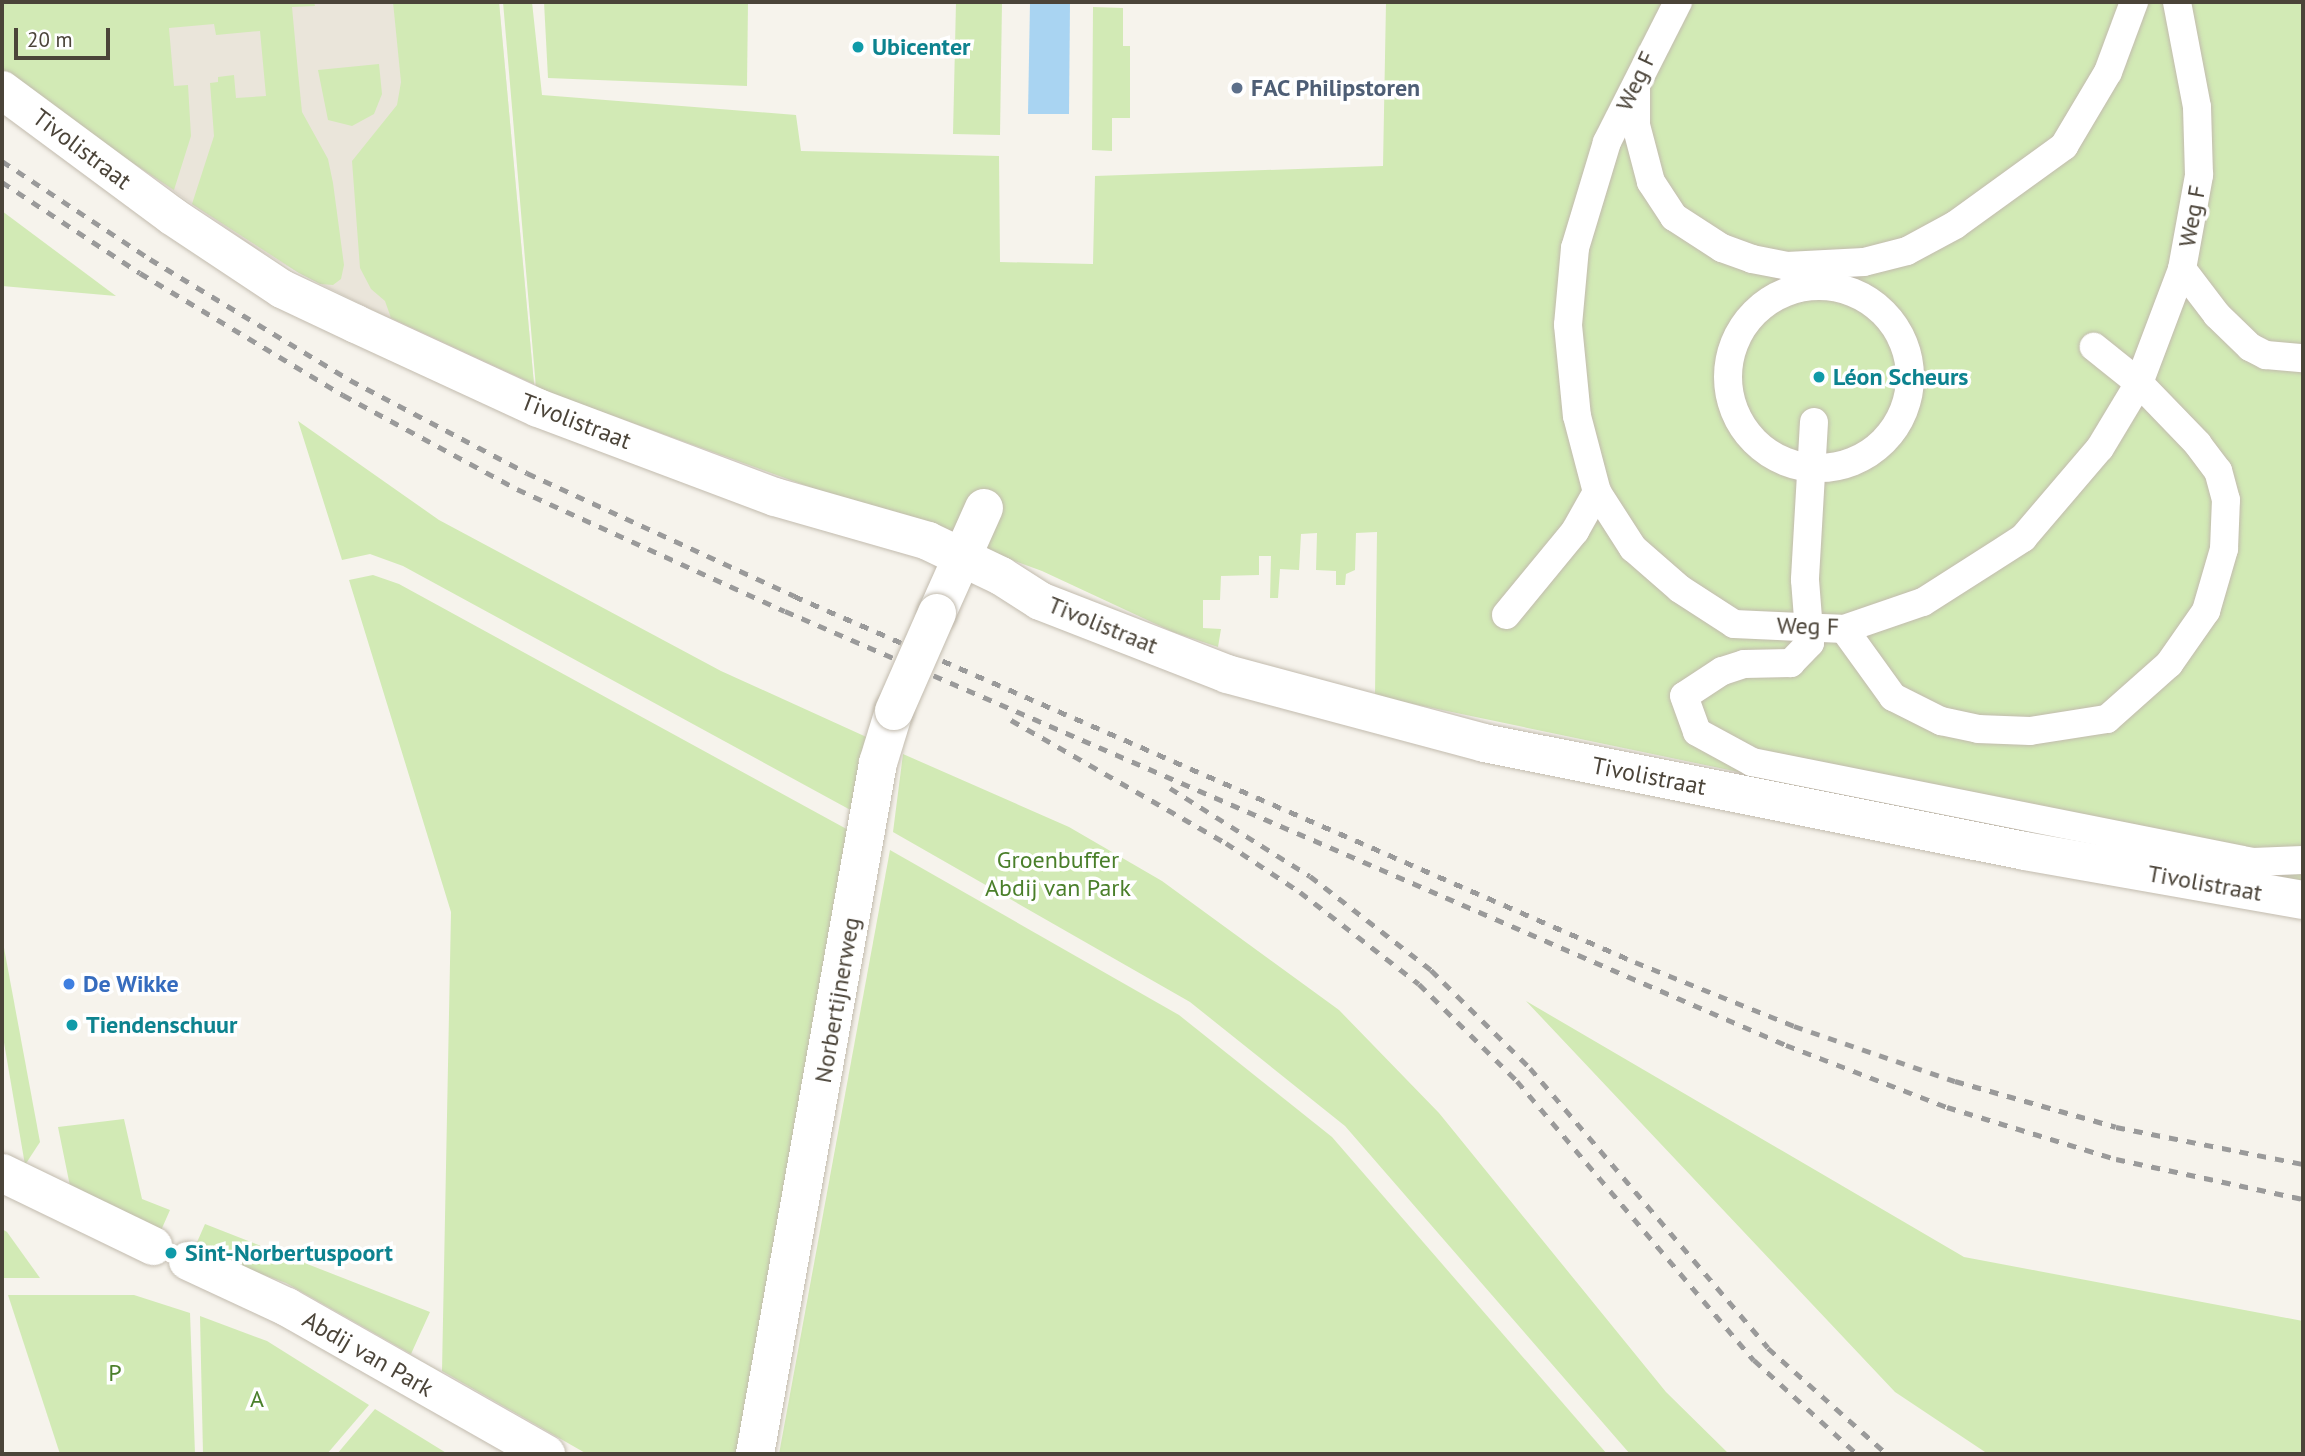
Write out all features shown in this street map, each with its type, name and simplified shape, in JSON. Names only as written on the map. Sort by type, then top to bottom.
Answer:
[{"type":"street","name":"Weg F","points":[[1678,2],[1636,84],[1594,176],[1574,260],[1568,325],[1577,416],[1597,492],[1633,548],[1680,589],[1734,624],[1844,629],[1923,602],[2024,538],[2101,448],[2139,383],[2182,269],[2199,175],[2197,107],[2177,2]]},
{"type":"street","points":[[1636,84],[1636,125],[1651,182],[1674,217],[1723,248],[1752,260],[1787,266],[1864,262],[1907,251],[1955,225],[2064,146],[2108,72],[2134,2]]},
{"type":"street","name":"Tivolistraat","points":[[2,90],[172,216],[282,289],[538,408],[775,497],[928,541],[1040,600],[1227,674],[1485,743],[2025,851],[2303,900]]},
{"type":"street","points":[[2182,269],[2217,314],[2250,346],[2266,355],[2303,358]]},
{"type":"street","points":[[1828,285],[1853,292],[1891,320],[1904,341],[1911,384],[1905,411],[1876,449],[1855,462],[1808,468],[1785,462],[1747,433],[1728,390],[1728,368],[1734,342],[1763,304],[1784,292],[1828,285]]},
{"type":"street","points":[[1844,629],[1893,697],[1941,722],[2030,731],[2107,719],[2169,664],[2191,637],[2206,611],[2224,549],[2225,500],[2218,471],[2198,444],[2139,383],[2094,347]]},
{"type":"street","points":[[1814,422],[1808,468],[1805,580],[1811,628],[1803,655],[1791,663],[1744,664],[1722,671],[1684,696],[1697,732],[1752,762],[2253,862],[2303,860]]},
{"type":"street","points":[[1506,615],[1575,531],[1597,492]]},
{"type":"street","name":"Norbertijnerweg","points":[[755,1454],[878,763],[894,711],[984,508]]},
{"type":"street","points":[[2,1173],[153,1246]]},
{"type":"street","name":"Abdij van Park","points":[[188,1261],[287,1307],[546,1454]]},
{"type":"shaded area","points":[[2,2],[499,2],[534,384],[432,340],[299,273],[252,246],[85,129]]},
{"type":"green space","points":[[2,2],[314,2],[315,6],[292,7],[298,72],[302,112],[328,159],[333,183],[344,265],[341,279],[333,285],[320,284],[192,204],[214,136],[210,83],[218,82],[218,77],[234,75],[236,98],[266,96],[260,31],[216,35],[214,24],[169,28],[174,86],[188,85],[191,136],[174,190],[2,77]]},
{"type":"green space","points":[[393,2],[499,2],[534,384],[391,318],[385,301],[371,289],[360,268],[352,161],[397,105],[401,82]]},
{"type":"green space","points":[[503,2],[532,2],[542,95],[796,115],[801,151],[999,156],[1000,262],[1093,264],[1095,176],[1383,166],[1386,2],[2303,2],[2303,890],[1375,696],[1377,532],[1356,533],[1355,570],[1346,574],[1345,585],[1336,585],[1336,571],[1316,570],[1317,533],[1301,534],[1299,570],[1280,569],[1278,598],[1270,598],[1271,556],[1259,556],[1259,575],[1221,576],[1220,600],[1203,600],[1203,628],[1221,629],[1218,647],[1173,632],[1042,571],[536,388]]},
{"type":"green space","points":[[544,2],[748,2],[747,86],[548,78]]},
{"type":"green space","points":[[956,2],[1002,2],[1000,135],[953,134]]},
{"type":"green space","points":[[1093,7],[1123,8],[1123,46],[1130,46],[1130,118],[1112,118],[1112,151],[1092,150]]},
{"type":"green space","points":[[379,64],[382,94],[374,114],[352,126],[328,120],[318,70]]},
{"type":"green space","points":[[2,211],[116,296],[2,286]]},
{"type":"green space","points":[[298,421],[439,520],[721,671],[873,740],[856,813],[403,566],[370,554],[342,560]]},
{"type":"green space","points":[[373,575],[399,584],[852,832],[738,1454],[587,1454],[442,1371],[451,912],[349,580]]},
{"type":"green space","name":"Groenbuffer Abdij van Park","points":[[903,754],[1069,827],[1162,881],[1339,1010],[1439,1113],[1666,1392],[1729,1454],[1630,1454],[1345,1126],[1190,1002],[893,832]]},
{"type":"green space","points":[[890,850],[1179,1015],[1332,1137],[1607,1454],[779,1454]]},
{"type":"green space","points":[[2,937],[40,1142],[25,1165],[2,1031]]},
{"type":"green space","points":[[1526,1001],[1964,1257],[2303,1321],[2303,1454],[1988,1454],[1895,1392]]},
{"type":"green space","points":[[124,1119],[142,1199],[170,1210],[159,1235],[71,1191],[58,1127]]},
{"type":"green space","points":[[205,1224],[430,1312],[411,1354],[286,1283],[194,1249]]},
{"type":"green space","points":[[2,1229],[7,1232],[40,1278],[2,1278]]},
{"type":"green space","name":"P","points":[[8,1295],[134,1295],[190,1313],[195,1454],[60,1454]]},
{"type":"green space","name":"A","points":[[200,1316],[267,1341],[369,1405],[327,1454],[203,1454]]},
{"type":"green space","points":[[375,1409],[448,1454],[337,1454]]},
{"type":"water","points":[[1030,2],[1070,2],[1069,114],[1028,114]]},
{"type":"railway","points":[[2,161],[150,259],[350,380],[527,473],[794,596],[1635,962],[1794,1026],[1955,1081],[2116,1127],[2303,1164]]},
{"type":"railway","points":[[2,182],[140,273],[343,395],[517,489],[785,611],[1786,1045],[1947,1107],[2116,1159],[2303,1199]]},
{"type":"railway","points":[[1011,720],[1226,843],[1300,892],[1419,984],[1517,1081],[1754,1360],[1857,1454]]},
{"type":"railway","points":[[1170,788],[1310,876],[1431,970],[1530,1068],[1768,1348],[1887,1454]]},
{"type":"place","name":"Ubicenter","points":[[858,47]]},
{"type":"place","name":"FAC Philipstoren","points":[[1237,88]]},
{"type":"place","name":"Léon Scheurs","points":[[1819,377]]},
{"type":"place","name":"De Wikke","points":[[69,984]]},
{"type":"place","name":"Tiendenschuur","points":[[72,1025]]},
{"type":"place","name":"Sint-Norbertuspoort","points":[[171,1253]]}]
